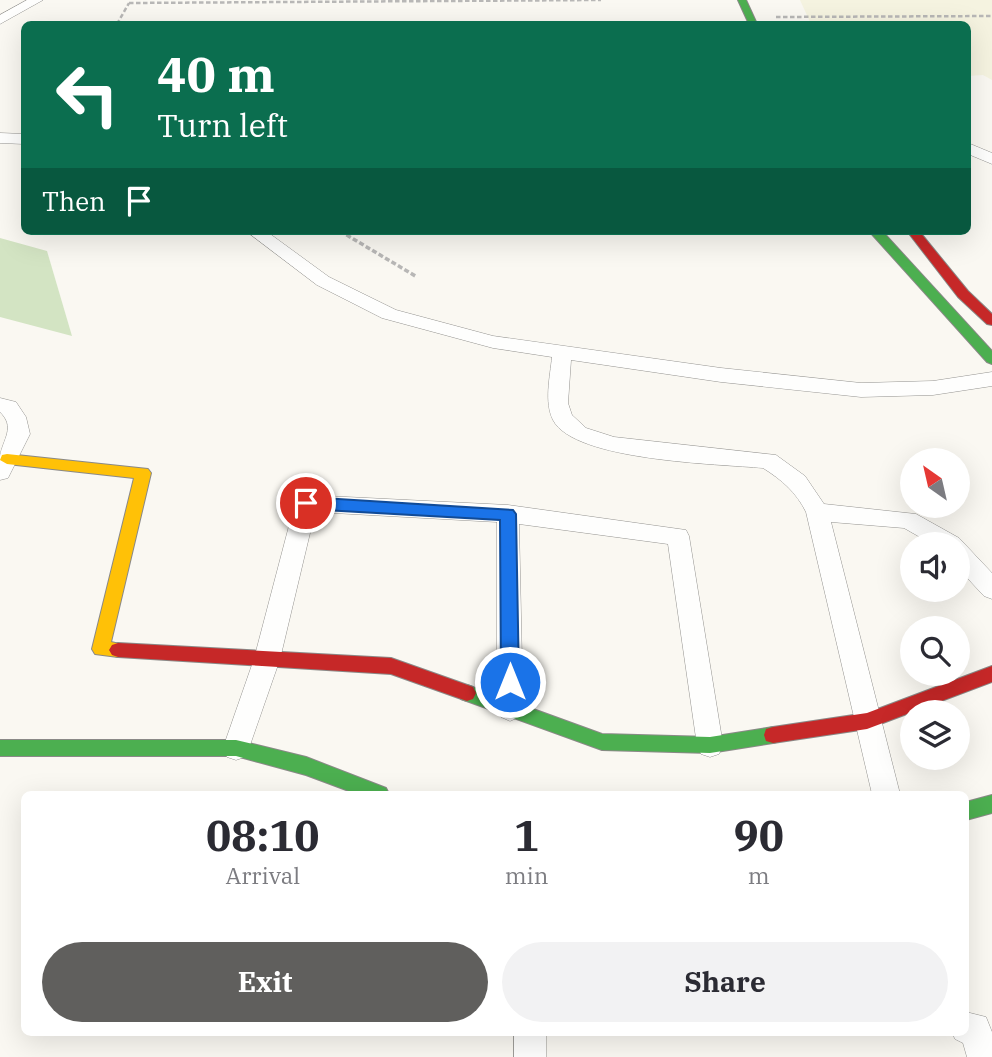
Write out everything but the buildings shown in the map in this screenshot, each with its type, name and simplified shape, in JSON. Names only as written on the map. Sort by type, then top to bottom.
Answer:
[{"type":"street","points":[[0,20],[37,0]]},
{"type":"street","points":[[742,0],[752,21]]},
{"type":"street","points":[[0,138],[21,139]]},
{"type":"street","points":[[971,149],[992,159]]},
{"type":"street","points":[[260,235],[323,281],[389,314],[493,342],[721,375],[861,390],[933,388],[992,379]]},
{"type":"street","points":[[879,235],[992,359]]},
{"type":"street","points":[[917,235],[963,294],[992,321]]},
{"type":"street","points":[[562,352],[558,403],[563,419],[579,433],[612,445],[768,461],[790,474],[807,491],[817,512],[885,791]]},
{"type":"street","points":[[0,405],[9,407],[17,418],[19,442],[3,465]]},
{"type":"street","points":[[3,465],[144,473],[101,649],[391,666],[603,742],[710,745],[867,721],[992,674]]},
{"type":"street","points":[[236,748],[267,659],[306,503],[508,514],[678,536],[710,745]]},
{"type":"street","points":[[817,512],[908,520],[930,532]]},
{"type":"street","points":[[508,514],[510,709]]},
{"type":"street","points":[[970,565],[992,589]]},
{"type":"street","points":[[0,748],[236,748],[306,766],[371,791]]},
{"type":"street","points":[[969,810],[992,804]]},
{"type":"street","points":[[969,1028],[975,1028],[983,1057]]},
{"type":"street","points":[[530,1036],[530,1057]]},
{"type":"path","points":[[119,21],[129,2],[391,4],[601,0]]},
{"type":"path","points":[[774,17],[992,16]]},
{"type":"path","points":[[347,235],[417,277]]},
{"type":"shaded area","points":[[800,0],[992,0],[992,80],[983,75],[971,76],[971,21],[810,21]]},
{"type":"green space","points":[[0,238],[47,251],[72,336],[0,317]]},
{"type":"traffic: fast","points":[[742,0],[752,21]]},
{"type":"traffic: fast","points":[[879,235],[992,359]]},
{"type":"traffic: fast","points":[[467,693],[602,742],[710,745],[773,735]]},
{"type":"traffic: fast","points":[[0,748],[236,748],[306,766],[371,791]]},
{"type":"traffic: fast","points":[[969,810],[992,804]]},
{"type":"traffic: slow","points":[[7,459],[143,473],[101,649],[118,650]]},
{"type":"traffic: jam","points":[[916,235],[963,294],[992,321]]},
{"type":"traffic: jam","points":[[118,650],[391,666],[467,693]]},
{"type":"traffic: jam","points":[[773,735],[867,721],[992,674]]},
{"type":"route","points":[[306,503],[508,514],[510,682]]}]
